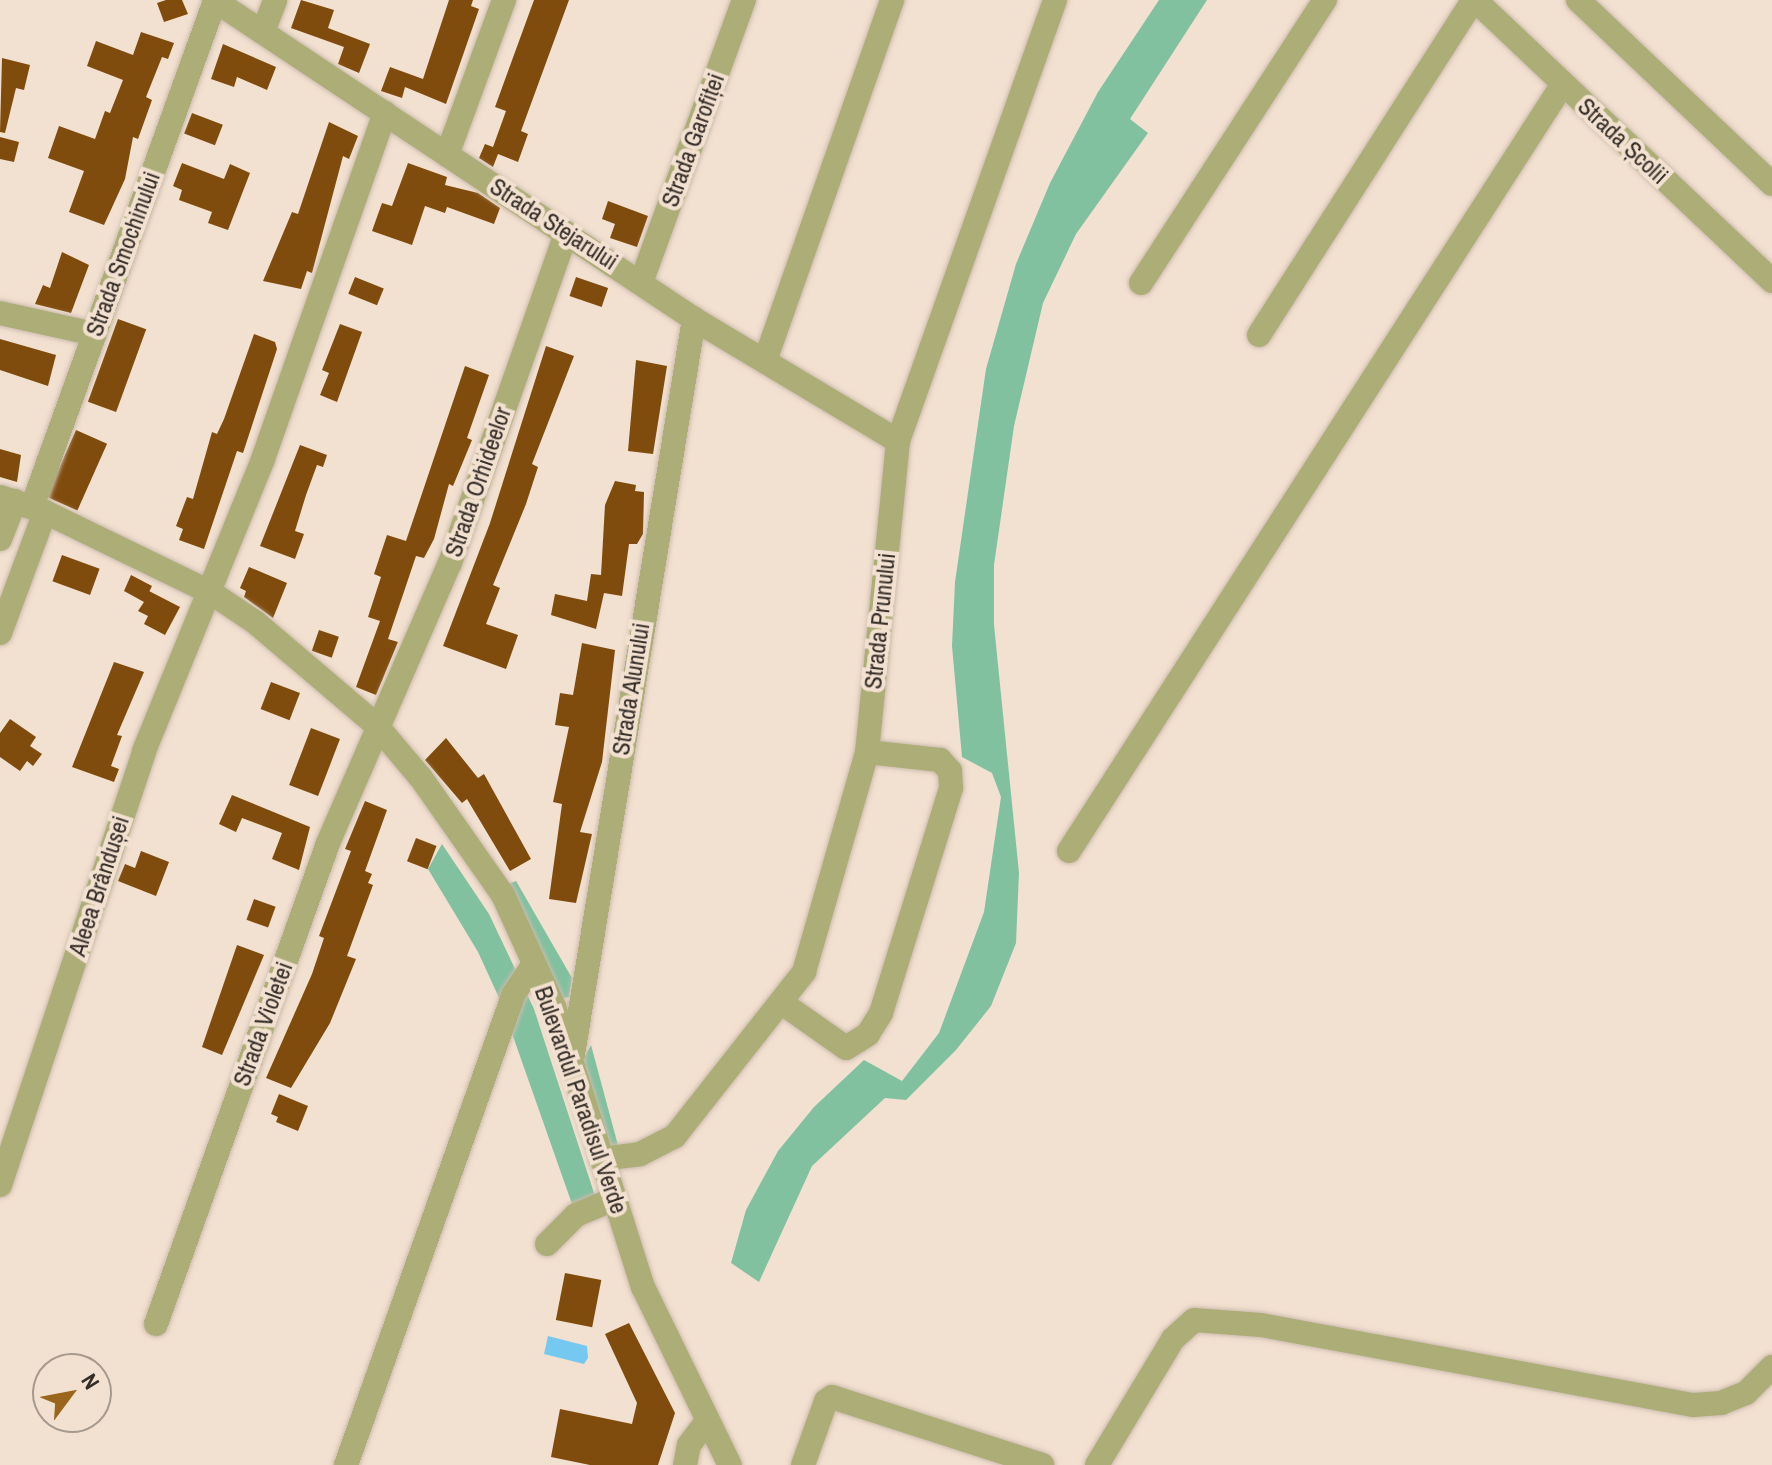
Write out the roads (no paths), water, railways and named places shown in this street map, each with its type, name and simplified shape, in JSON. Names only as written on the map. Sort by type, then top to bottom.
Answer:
[{"type":"street","name":"Strada Stejarului","points":[[214,0],[642,280],[694,319],[898,441]]},
{"type":"street","name":"Strada Smochinului","points":[[23,505],[95,334],[214,0]]},
{"type":"street","points":[[263,32],[275,0]]},
{"type":"street","points":[[447,155],[504,0]]},
{"type":"street","name":"Strada Garofiței","points":[[642,280],[744,0]]},
{"type":"street","points":[[765,361],[892,0]]},
{"type":"street","name":"Strada Prunului","points":[[601,1159],[640,1154],[675,1136],[804,972],[867,752],[898,441],[1055,0]]},
{"type":"street","points":[[1141,283],[1325,0]]},
{"type":"street","points":[[1578,0],[1772,184]]},
{"type":"street","points":[[1259,335],[1480,2]]},
{"type":"street","name":"Strada Școlii","points":[[1480,2],[1772,281]]},
{"type":"street","points":[[1069,851],[1563,84]]},
{"type":"street","points":[[210,592],[263,459],[385,113]]},
{"type":"street","name":"Strada Orhideelor","points":[[377,726],[391,705],[450,563],[566,233]]},
{"type":"street","points":[[0,313],[95,334]]},
{"type":"street","name":"Strada Alunului","points":[[572,1060],[694,319]]},
{"type":"street","points":[[0,539],[23,505]]},
{"type":"street","points":[[0,633],[23,505]]},
{"type":"street","name":"Bulevardul Paradisul Verde","points":[[23,505],[210,592],[255,622],[377,726],[503,895],[572,1060],[614,1199],[658,1324],[730,1465]]},
{"type":"street","name":"Aleea Brândușei","points":[[0,1185],[144,751],[210,592]]},
{"type":"street","name":"Strada Violetei","points":[[156,1324],[328,843],[377,726]]},
{"type":"street","points":[[782,1003],[846,1048],[868,1034],[881,1013],[951,788],[950,771],[940,760],[867,752]]},
{"type":"street","points":[[346,1465],[513,995],[534,964]]},
{"type":"street","points":[[547,1244],[576,1215],[614,1199]]},
{"type":"street","points":[[1097,1465],[1173,1339],[1194,1320],[1261,1325],[1693,1405],[1721,1403],[1746,1393],[1772,1367]]},
{"type":"street","points":[[803,1465],[826,1401],[832,1397],[1042,1465]]},
{"type":"street","points":[[685,1465],[689,1445],[708,1420]]},
{"type":"water","points":[[548,1336],[587,1346],[588,1358],[584,1364],[544,1354]]}]
